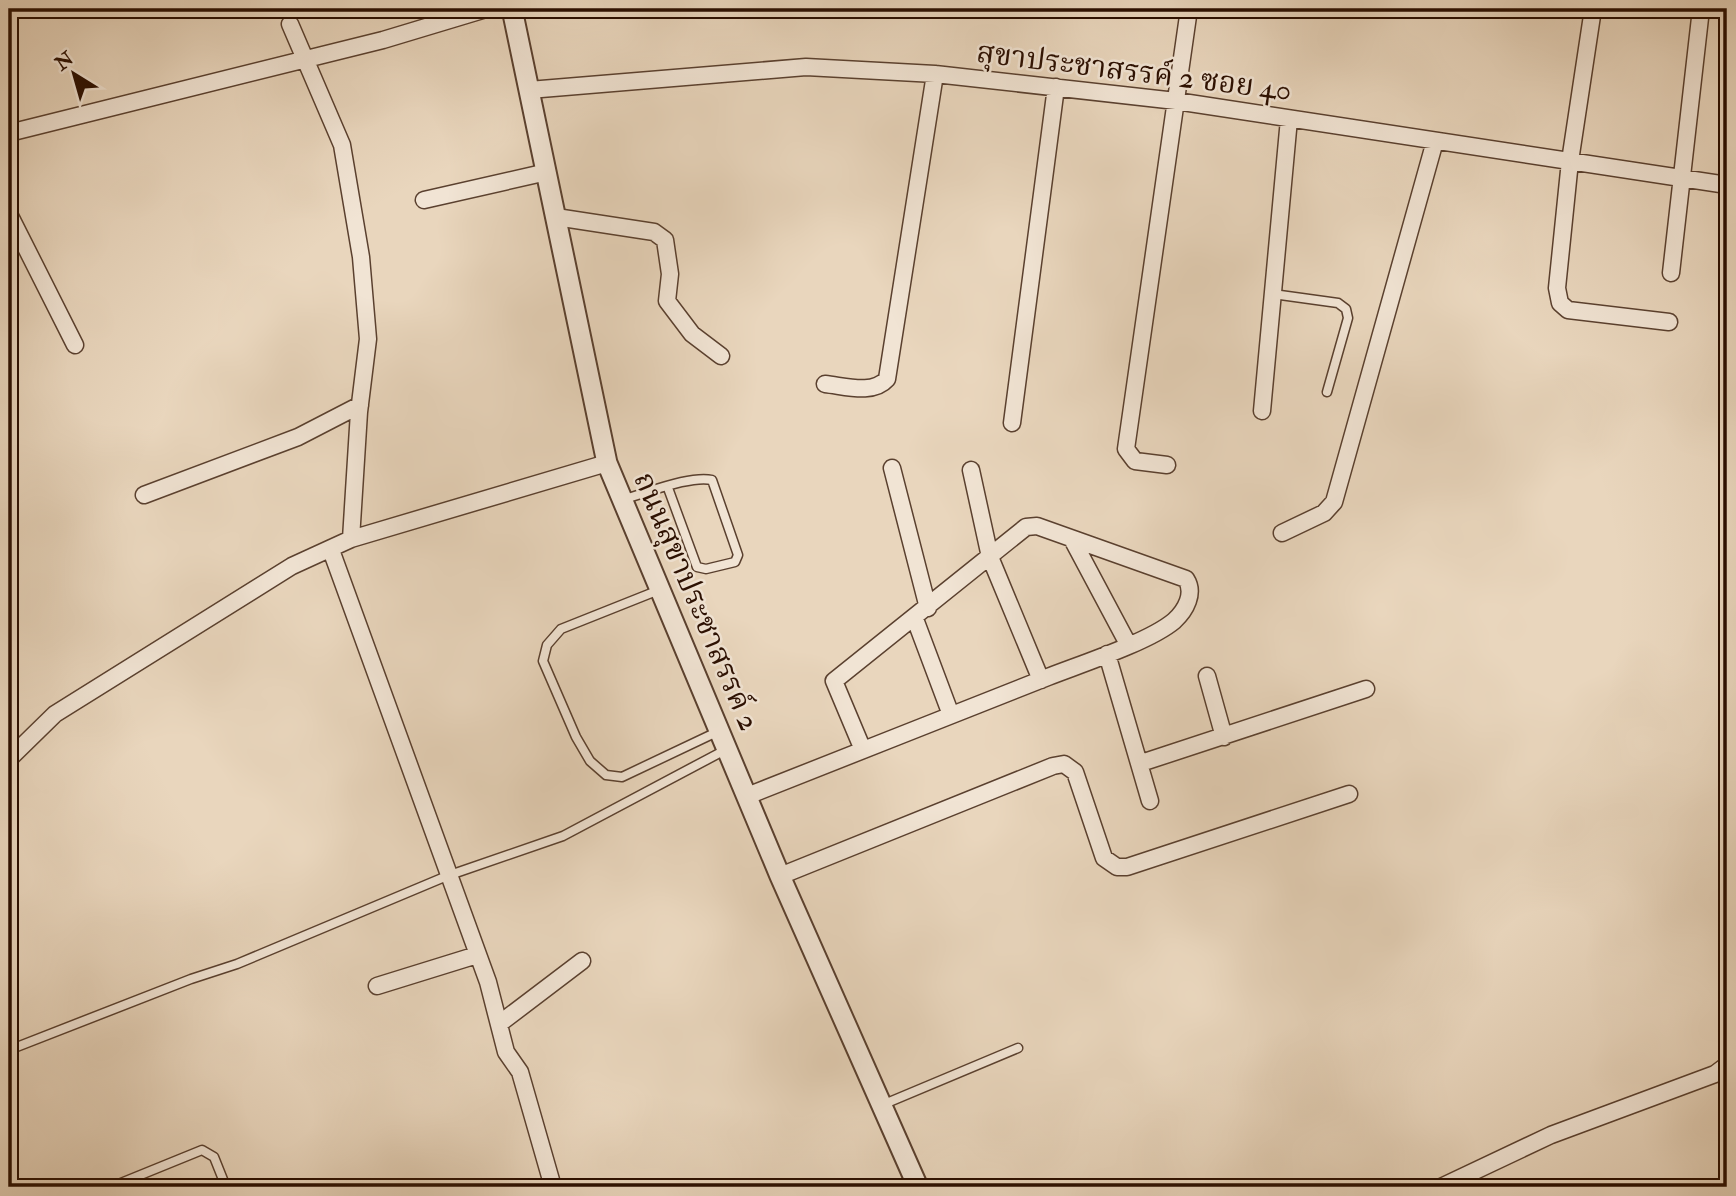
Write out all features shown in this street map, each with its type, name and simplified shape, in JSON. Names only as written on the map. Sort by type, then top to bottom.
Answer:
[{"type":"street","points":[[9,133],[383,40],[486,9]]},
{"type":"street","name":"ถนนสุขาประชาสรรค์ 2","points":[[512,9],[607,463],[780,876],[918,1187]]},
{"type":"street","points":[[1167,465],[1135,461],[1126,449],[1189,9]]},
{"type":"street","points":[[1592,9],[1570,161],[1557,288],[1560,303],[1568,310],[1669,322]]},
{"type":"street","points":[[1671,273],[1701,9]]},
{"type":"street","points":[[290,24],[342,145],[361,257],[368,338],[360,405],[351,539]]},
{"type":"street","name":"สุขาประชาสรรค์ 2 ซอย 40","points":[[529,90],[806,67],[935,74],[1176,101],[1727,185]]},
{"type":"street","points":[[825,384],[873,388],[880,387],[887,379],[935,74]]},
{"type":"street","points":[[1012,423],[1056,87]]},
{"type":"street","points":[[1262,411],[1289,119]]},
{"type":"street","points":[[1282,533],[1324,513],[1334,502],[1435,141]]},
{"type":"street","points":[[424,200],[547,172]]},
{"type":"street","points":[[9,214],[75,345]]},
{"type":"street","points":[[556,217],[654,232],[665,240],[670,274],[667,301],[692,334],[721,356]]},
{"type":"street","points":[[144,495],[298,437],[360,405]]},
{"type":"street","points":[[9,758],[38,727],[55,714],[292,566],[351,539],[607,463]]},
{"type":"street","points":[[892,468],[928,608]]},
{"type":"street","points":[[971,470],[990,557],[1041,680]]},
{"type":"street","points":[[747,796],[1107,654],[1176,620],[1190,597],[1191,587],[1186,579],[1037,526],[1026,527],[834,681],[863,750]]},
{"type":"street","points":[[1072,539],[1128,644]]},
{"type":"street","points":[[331,550],[477,954],[506,1052],[520,1072],[553,1187]]},
{"type":"street","points":[[915,618],[951,715]]},
{"type":"street","points":[[1107,654],[1150,801]]},
{"type":"street","points":[[1207,676],[1224,737]]},
{"type":"street","points":[[1141,763],[1366,689]]},
{"type":"street","points":[[780,876],[1053,765],[1064,764],[1074,772],[1104,858],[1117,867],[1127,867],[1202,845],[1349,794]]},
{"type":"street","points":[[377,986],[477,954]]},
{"type":"street","points":[[499,1024],[582,961]]},
{"type":"street","points":[[1441,1187],[1551,1135],[1723,1070]]},
{"type":"lane","points":[[1273,294],[1338,303],[1346,309],[1348,318],[1326,392]]},
{"type":"lane","points":[[622,499],[698,480],[712,480],[737,555],[735,562],[706,569],[697,566],[668,488]]},
{"type":"lane","points":[[659,590],[561,629],[547,645],[543,661],[576,737],[590,761],[606,775],[622,777],[723,740]]},
{"type":"lane","points":[[9,1050],[191,979],[237,964],[447,876],[563,836],[723,740]]},
{"type":"lane","points":[[882,1105],[1018,1048]]},
{"type":"lane","points":[[111,1187],[202,1150],[214,1157],[226,1187]]}]
